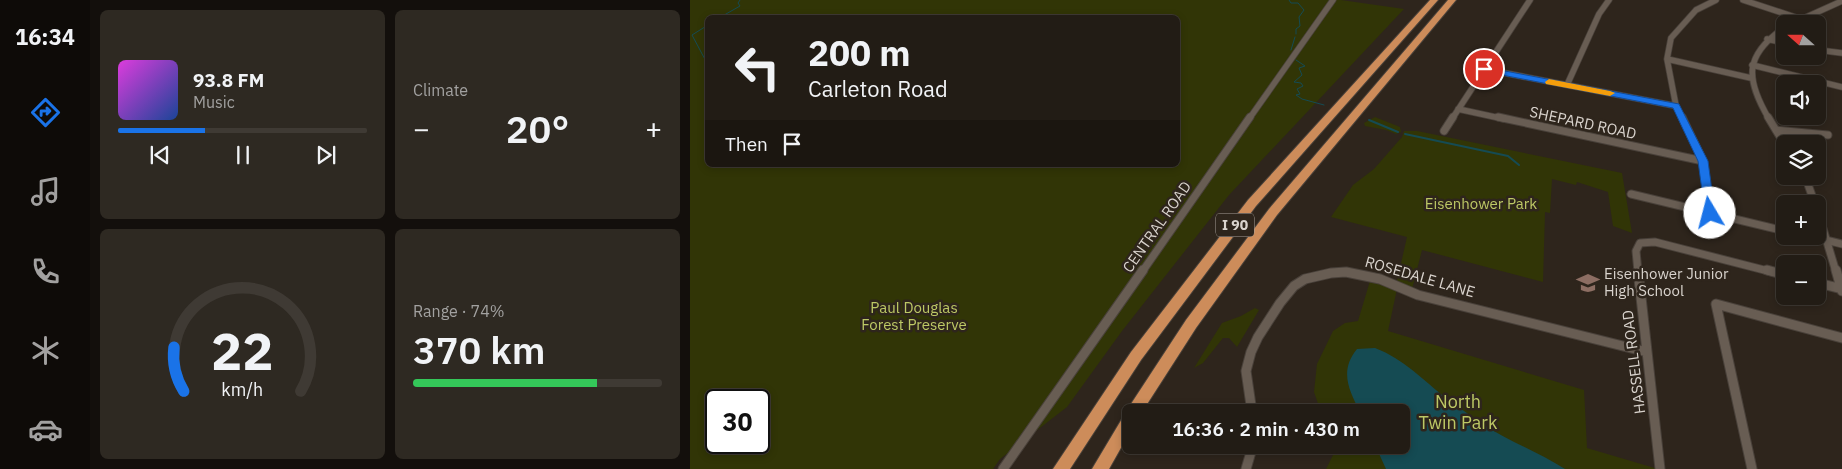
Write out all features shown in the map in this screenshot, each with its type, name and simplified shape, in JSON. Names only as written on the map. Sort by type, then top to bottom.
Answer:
[{"type":"highway","name":"I 90","points":[[1139,404],[1191,324],[1273,212],[1452,0]]},
{"type":"highway","name":"I 90","points":[[1061,469],[1136,356],[1252,203],[1433,1]]},
{"type":"highway","points":[[1100,469],[1122,432]]},
{"type":"street","name":"CENTRAL ROAD","points":[[1003,469],[1333,0]]},
{"type":"street","points":[[1444,131],[1530,0]]},
{"type":"street","points":[[1568,85],[1599,14],[1609,0]]},
{"type":"street","points":[[1710,213],[1703,161],[1676,106],[1668,59],[1671,38],[1683,23],[1696,10],[1716,0]]},
{"type":"street","points":[[1743,0],[1789,15]]},
{"type":"street","points":[[1811,15],[1840,3]]},
{"type":"street","points":[[1776,32],[1767,38],[1755,54],[1751,78],[1758,100],[1779,135]]},
{"type":"street","points":[[1767,38],[1776,40]]},
{"type":"street","points":[[1826,51],[1842,53]]},
{"type":"street","points":[[1668,59],[1751,78]]},
{"type":"street","points":[[1752,65],[1842,88]]},
{"type":"street","points":[[1484,69],[1676,106]]},
{"type":"street","name":"SHEPARD ROAD","points":[[1458,109],[1703,161]]},
{"type":"street","points":[[1776,130],[1828,135]]},
{"type":"street","points":[[1630,194],[1776,228]]},
{"type":"street","points":[[1826,240],[1842,244]]},
{"type":"street","points":[[1826,240],[1842,290]]},
{"type":"street","name":"HASSELL ROAD","points":[[1660,469],[1636,251],[1640,243],[1655,242],[1776,273]]},
{"type":"street","name":"ROSEDALE LANE","points":[[1251,404],[1246,371],[1251,352],[1258,337],[1280,303],[1294,286],[1305,279],[1331,273],[1346,272],[1380,279],[1418,295],[1647,352]]},
{"type":"street","points":[[1826,285],[1842,290]]},
{"type":"street","points":[[1752,469],[1716,304],[1842,338]]},
{"type":"street","points":[[1246,469],[1250,454]]},
{"type":"green space","name":"Paul Douglas Forest Preserve","points":[[690,0],[1341,0],[1404,9],[1229,195],[1122,331],[1067,407],[1000,459],[993,469],[690,469]]},
{"type":"green space","points":[[1375,117],[1400,127],[1401,132],[1396,134],[1365,126],[1364,123]]},
{"type":"green space","name":"Eisenhower Park","points":[[1404,131],[1417,131],[1622,173],[1632,233],[1613,226],[1608,192],[1577,182],[1576,185],[1552,179],[1550,213],[1545,212],[1543,282],[1422,250],[1412,289],[1397,281],[1407,237],[1331,217],[1353,185],[1374,169],[1402,137]]},
{"type":"green space","name":"North Twin Park","points":[[1370,281],[1397,289],[1388,331],[1584,390],[1587,448],[1658,469],[1326,469],[1334,454],[1410,454],[1410,404],[1318,404],[1314,392],[1317,364],[1333,331],[1345,323],[1358,321]]},
{"type":"green space","points":[[1255,308],[1259,310],[1237,347],[1229,338],[1223,338],[1203,363],[1194,368],[1222,323]]},
{"type":"water","points":[[1375,348],[1395,358],[1481,423],[1565,469],[1386,469],[1379,454],[1410,454],[1410,404],[1356,404],[1349,388],[1347,373],[1348,365],[1357,349]]},
{"type":"waterway","points":[[724,15],[740,6],[738,3],[740,0]]},
{"type":"waterway","points":[[1289,0],[1291,3],[1298,3],[1304,10],[1299,17],[1300,26],[1296,29],[1296,34]]},
{"type":"waterway","points":[[705,27],[692,35],[705,59]]},
{"type":"waterway","points":[[1291,50],[1295,37]]},
{"type":"waterway","points":[[1296,60],[1305,66],[1299,68],[1302,75],[1294,82],[1301,83],[1303,86],[1297,89],[1300,94],[1296,95],[1302,99],[1324,105]]},
{"type":"waterway","points":[[1369,120],[1398,132]]},
{"type":"waterway","points":[[1405,134],[1508,156],[1519,165]]},
{"type":"slow traffic","points":[[1549,82],[1610,93]]},
{"type":"place","name":"Eisenhower Junior High School","points":[[1588,283]]},
{"type":"route","points":[[1484,69],[1676,106],[1703,161],[1710,213]]}]
